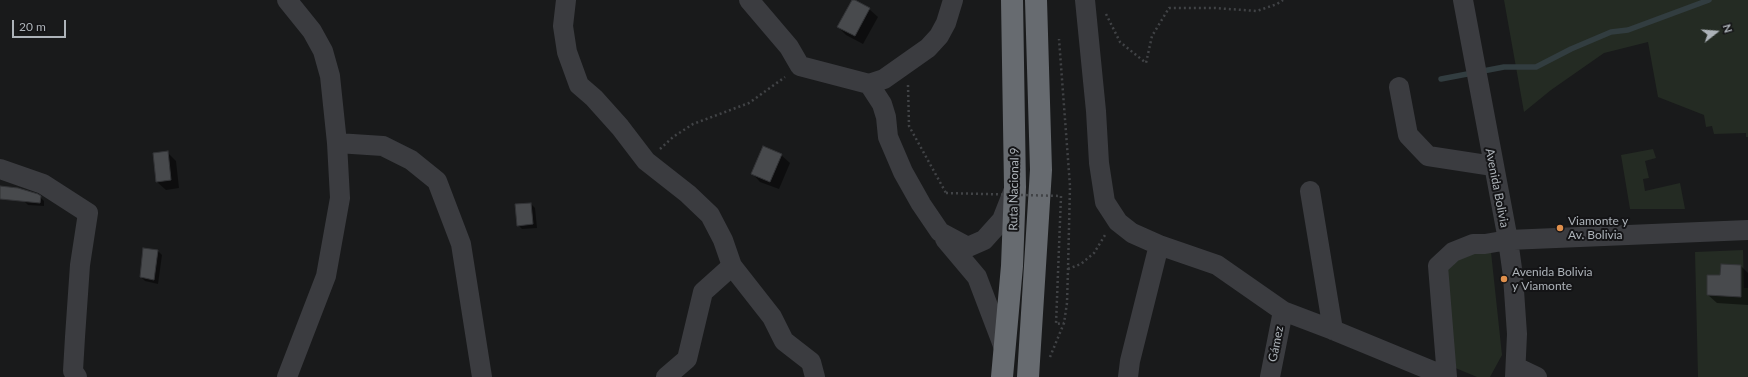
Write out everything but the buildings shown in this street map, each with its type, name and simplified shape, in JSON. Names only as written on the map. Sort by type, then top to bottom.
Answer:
[{"type":"highway","name":"Ruta Nacional 9","points":[[1002,377],[1012,266],[1016,187],[1012,0]]},
{"type":"highway","name":"Ruta Nacional 9","points":[[1028,377],[1041,170],[1036,0]]},
{"type":"street","points":[[287,377],[326,276],[340,198],[337,144],[330,76],[323,51],[312,30],[288,0]]},
{"type":"street","points":[[566,0],[563,26],[566,52],[579,85],[594,98],[620,127],[646,161],[688,194],[710,216],[723,240],[732,266],[772,317],[784,341],[811,362],[815,377]]},
{"type":"street","points":[[749,0],[789,47],[800,66],[869,84],[884,79],[928,48],[939,36],[946,23],[953,0]]},
{"type":"street","name":"Avenida Bolivia","points":[[1463,0],[1467,29],[1508,240],[1516,303],[1515,372]]},
{"type":"street","points":[[1094,3],[1096,111],[1099,163],[1105,202],[1118,222],[1132,233],[1158,245],[1217,265],[1283,311],[1447,377],[1438,266],[1453,252],[1472,244],[1485,244],[1508,240],[1748,230]]},
{"type":"street","points":[[869,84],[882,104],[888,137],[900,165],[921,204],[940,232],[977,277],[1004,348]]},
{"type":"street","points":[[1400,87],[1408,135],[1428,156],[1493,166]]},
{"type":"street","points":[[337,144],[383,146],[411,160],[437,181],[461,244],[482,377]]},
{"type":"street","points":[[0,169],[43,184],[88,213],[80,265],[73,372],[77,377]]},
{"type":"street","points":[[940,232],[968,247],[984,240],[1002,220],[1016,187]]},
{"type":"street","points":[[1310,191],[1333,330]]},
{"type":"street","points":[[1128,377],[1130,361],[1158,245]]},
{"type":"street","points":[[666,377],[687,358],[703,292],[732,266]]},
{"type":"street","name":"Gámez","points":[[1270,377],[1283,311]]},
{"type":"street","points":[[1515,372],[1537,377]]},
{"type":"path","points":[[1094,3],[1120,42],[1146,63],[1152,36],[1169,8],[1215,8],[1257,11],[1277,4],[1283,0]]},
{"type":"path","points":[[1050,363],[1050,356],[1064,323],[1067,303],[1068,270],[1070,186],[1058,31]]},
{"type":"path","points":[[907,64],[909,126],[946,193],[1061,196],[1056,324],[1064,323]]},
{"type":"path","points":[[646,161],[673,137],[693,124],[749,103],[800,66]]},
{"type":"path","points":[[1068,270],[1081,264],[1094,253],[1102,238],[1118,222]]},
{"type":"shaded area","points":[[1504,0],[1748,0],[1748,137],[1746,137],[1746,133],[1714,134],[1712,126],[1706,127],[1704,115],[1658,97],[1648,42],[1604,53],[1551,90],[1524,112]]},
{"type":"shaded area","points":[[1653,149],[1656,158],[1645,161],[1649,178],[1643,179],[1645,191],[1680,183],[1685,209],[1630,209],[1621,155]]},
{"type":"shaded area","points":[[1743,250],[1744,288],[1748,288],[1748,377],[1698,377],[1695,252]]},
{"type":"shaded area","points":[[1467,252],[1491,252],[1502,355],[1490,377],[1477,377],[1453,367],[1445,272]]},
{"type":"waterway","points":[[1441,79],[1504,67],[1536,67],[1571,49],[1611,32],[1628,30],[1709,0]]},
{"type":"place","name":"Viamonte y Av. Bolivia","points":[[1560,228]]},
{"type":"place","name":"Avenida Bolivia y Viamonte","points":[[1504,279]]}]
